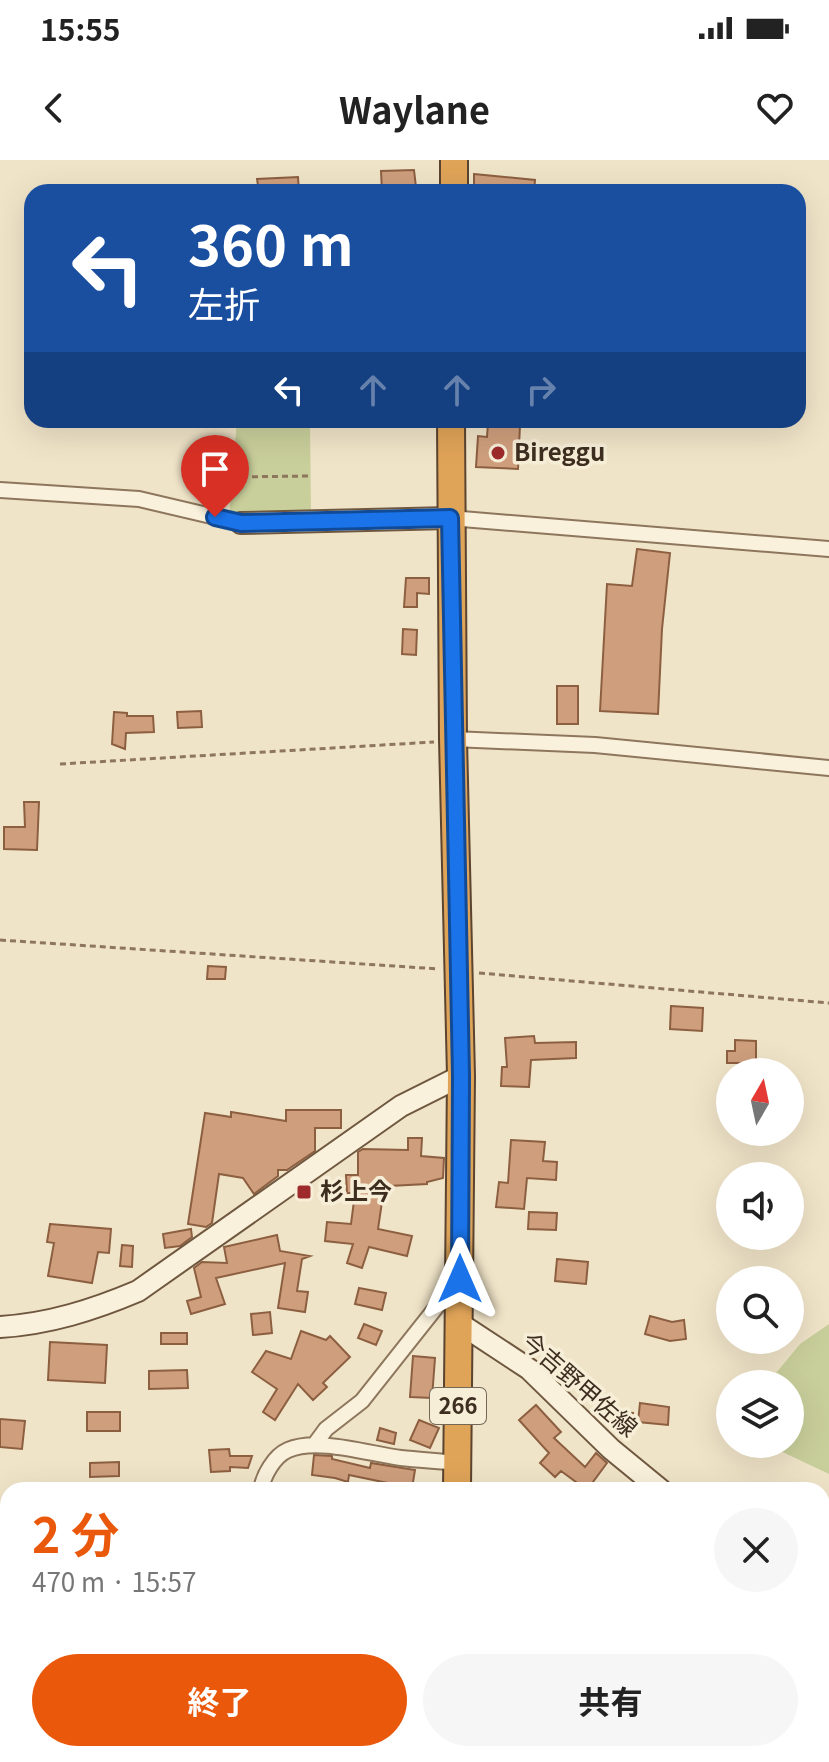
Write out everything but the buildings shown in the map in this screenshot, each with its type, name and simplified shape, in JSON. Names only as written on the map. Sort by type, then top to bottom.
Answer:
[{"type":"highway","points":[[454,160],[454,184]]},
{"type":"highway","name":"266","points":[[451,428],[453,739],[461,1076],[457,1482]]},
{"type":"street","points":[[0,490],[139,499],[241,523],[450,518],[829,549]]},
{"type":"street","points":[[453,739],[595,745],[829,768]]},
{"type":"street","points":[[0,1327],[32,1325],[92,1311],[138,1291],[401,1106],[461,1076]]},
{"type":"street","points":[[315,1444],[326,1429],[362,1401],[442,1300],[460,1257]]},
{"type":"street","name":"今吉野甲佐線","points":[[459,1323],[529,1369],[611,1449],[651,1482]]},
{"type":"street","points":[[262,1482],[274,1462],[287,1450],[315,1444],[457,1463]]},
{"type":"path","points":[[232,477],[310,476]]},
{"type":"path","points":[[60,764],[453,739]]},
{"type":"path","points":[[0,940],[460,971],[829,1003]]},
{"type":"green space","points":[[236,428],[310,428],[311,516],[229,517]]},
{"type":"green space","points":[[829,1324],[829,1474],[795,1458],[804,1458],[804,1370],[779,1370],[792,1354],[804,1354],[804,1341]]},
{"type":"place","name":"Bireggu","points":[[498,453]]},
{"type":"place","name":"杉上今","points":[[304,1192]]},
{"type":"route","points":[[215,517],[241,523],[450,518],[460,970],[460,1279]]}]
